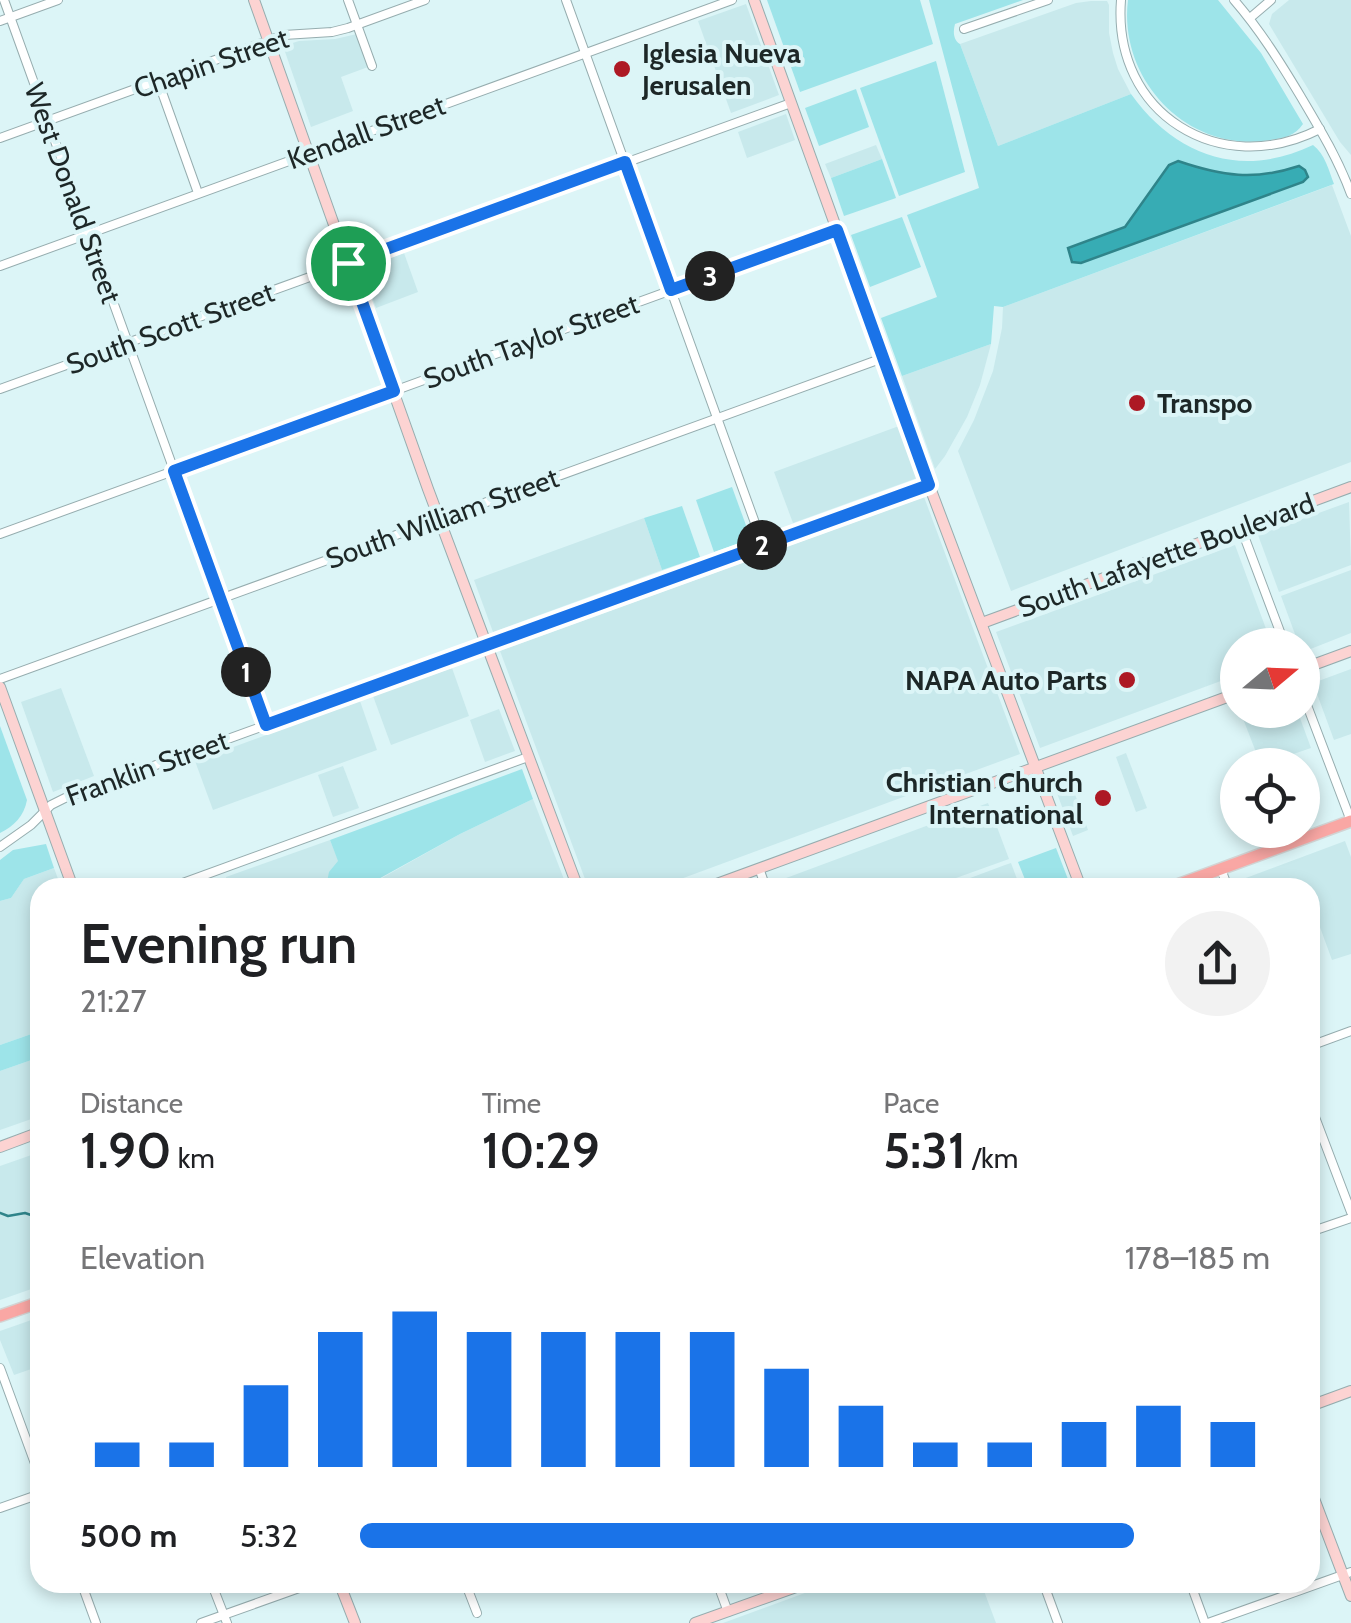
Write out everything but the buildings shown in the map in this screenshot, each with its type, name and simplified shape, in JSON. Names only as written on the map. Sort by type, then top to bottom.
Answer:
[{"type":"main road","points":[[1197,878],[1351,821]]},
{"type":"main road","points":[[0,1316],[30,1306]]},
{"type":"street","name":"West Donald Street","points":[[4,0],[266,725]]},
{"type":"street","points":[[0,21],[58,0]]},
{"type":"street","points":[[254,0],[486,646],[574,878]]},
{"type":"street","points":[[348,0],[372,66]]},
{"type":"street","name":"Chapin Street","points":[[0,138],[269,40],[295,33],[332,32],[425,0]]},
{"type":"street","points":[[566,0],[763,545]]},
{"type":"street","name":"Kendall Street","points":[[0,266],[732,0]]},
{"type":"street","points":[[754,0],[929,485],[1077,878]]},
{"type":"street","points":[[964,29],[1048,0]]},
{"type":"street","points":[[1122,0],[1122,40],[1130,66],[1149,98],[1176,124],[1235,147],[1278,144],[1320,129]]},
{"type":"street","points":[[1234,0],[1280,62],[1339,162],[1351,194]]},
{"type":"street","points":[[1250,18],[1271,0]]},
{"type":"street","points":[[158,81],[198,193]]},
{"type":"street","name":"South Scott Street","points":[[0,389],[791,103]]},
{"type":"street","name":"South Taylor Street","points":[[0,534],[837,230]]},
{"type":"street","name":"South William Street","points":[[0,679],[883,358]]},
{"type":"street","name":"Franklin Street","points":[[0,847],[64,798],[929,485]]},
{"type":"street","name":"South Lafayette Boulevard","points":[[982,623],[1351,487]]},
{"type":"street","points":[[1241,528],[1279,628]]},
{"type":"street","points":[[1320,663],[1351,652]]},
{"type":"street","points":[[0,688],[70,878]]},
{"type":"street","points":[[732,878],[1220,700]]},
{"type":"street","points":[[1316,728],[1351,821]]},
{"type":"street","points":[[196,878],[528,757]]},
{"type":"street","points":[[759,868],[762,878]]},
{"type":"street","points":[[1221,869],[1224,878]]},
{"type":"street","points":[[1320,1043],[1351,1032]]},
{"type":"street","points":[[1320,1131],[1351,1215],[1320,1228]]},
{"type":"street","points":[[0,1147],[30,1136]]},
{"type":"street","points":[[0,1368],[30,1449]]},
{"type":"street","points":[[1320,1402],[1351,1391]]},
{"type":"street","points":[[0,1508],[30,1498]]},
{"type":"street","points":[[1320,1511],[1347,1573],[1351,1596]]},
{"type":"street","points":[[1320,1583],[1347,1573]]},
{"type":"street","points":[[84,1593],[96,1623]]},
{"type":"street","points":[[215,1593],[225,1619]]},
{"type":"street","points":[[202,1623],[225,1619],[289,1593]]},
{"type":"street","points":[[343,1593],[355,1623]]},
{"type":"street","points":[[469,1593],[477,1613]]},
{"type":"street","points":[[721,1593],[728,1612]]},
{"type":"street","points":[[695,1623],[780,1593]]},
{"type":"street","points":[[1047,1593],[1058,1623]]},
{"type":"street","points":[[1194,1593],[1206,1623],[1291,1593]]},
{"type":"shaded area","points":[[767,0],[920,0],[933,44],[800,92]]},
{"type":"shaded area","points":[[929,0],[1023,0],[954,27],[998,146],[1131,94],[1168,133],[1212,156],[1261,160],[1313,145],[1324,158],[1334,184],[1003,307],[994,306],[991,344],[902,376],[881,318],[937,297],[907,215],[979,188]]},
{"type":"shaded area","points":[[1128,0],[1218,0],[1261,53],[1303,124],[1284,137],[1240,141],[1212,135],[1186,123],[1164,105],[1134,58],[1128,30]]},
{"type":"shaded area","points":[[1289,0],[1351,0],[1351,155],[1269,24],[1272,14]]},
{"type":"shaded area","points":[[1091,1],[1107,1],[1109,5],[1113,53],[1131,94],[998,146],[960,44]]},
{"type":"shaded area","points":[[746,4],[779,95],[731,113],[698,21]]},
{"type":"shaded area","points":[[357,34],[368,67],[341,77],[353,111],[311,127],[283,46]]},
{"type":"shaded area","points":[[936,61],[965,172],[899,196],[860,88]]},
{"type":"shaded area","points":[[856,89],[869,127],[819,146],[805,108]]},
{"type":"shaded area","points":[[786,114],[795,140],[747,158],[738,132]]},
{"type":"shaded area","points":[[876,145],[882,159],[831,178],[825,164]]},
{"type":"shaded area","points":[[882,159],[896,198],[844,216],[831,178]]},
{"type":"shaded area","points":[[1178,161],[1238,175],[1267,174],[1299,166],[1308,177],[1081,263],[1072,262],[1068,248],[1125,227],[1169,165]]},
{"type":"shaded area","points":[[1332,185],[1351,236],[1351,462],[1011,591],[958,451],[993,371],[1003,307]]},
{"type":"shaded area","points":[[902,217],[921,267],[870,287],[851,235]]},
{"type":"shaded area","points":[[404,253],[418,292],[376,308],[362,268]]},
{"type":"shaded area","points":[[991,344],[967,417],[935,469],[902,376]]},
{"type":"shaded area","points":[[899,426],[917,478],[793,523],[774,472]]},
{"type":"shaded area","points":[[732,487],[751,539],[714,552],[696,500]]},
{"type":"shaded area","points":[[924,497],[1020,754],[683,878],[585,878],[500,651]]},
{"type":"shaded area","points":[[1349,502],[1351,565],[1279,592],[1258,535]]},
{"type":"shaded area","points":[[682,506],[700,557],[662,570],[644,518]]},
{"type":"shaded area","points":[[644,518],[662,570],[493,632],[474,580]]},
{"type":"shaded area","points":[[1235,545],[1266,628],[1220,628],[1220,681],[1040,748],[996,632]]},
{"type":"shaded area","points":[[1351,570],[1351,633],[1320,645],[1320,628],[1293,628],[1281,596]]},
{"type":"shaded area","points":[[452,668],[469,716],[391,745],[373,696]]},
{"type":"shaded area","points":[[1351,669],[1351,734],[1334,740],[1320,702],[1320,680]]},
{"type":"shaded area","points":[[61,688],[94,776],[53,792],[21,702]]},
{"type":"shaded area","points":[[360,701],[377,750],[213,810],[195,761]]},
{"type":"shaded area","points":[[499,709],[515,751],[485,762],[470,720]]},
{"type":"shaded area","points":[[0,726],[27,800],[18,820],[0,833]]},
{"type":"shaded area","points":[[1247,728],[1304,728],[1311,748],[1254,748]]},
{"type":"shaded area","points":[[1126,753],[1147,808],[1136,812],[1116,757]]},
{"type":"shaded area","points":[[343,766],[359,808],[333,817],[318,775]]},
{"type":"shaded area","points":[[522,769],[533,799],[380,878],[328,878],[338,861],[330,840]]},
{"type":"shaded area","points":[[1068,775],[1088,830],[1073,836],[1052,780]]},
{"type":"shaded area","points":[[533,799],[564,878],[382,878]]},
{"type":"shaded area","points":[[988,803],[1009,859],[956,878],[786,878]]},
{"type":"shaded area","points":[[330,840],[345,878],[226,878]]},
{"type":"shaded area","points":[[1345,841],[1351,857],[1351,954],[1332,960],[1320,927],[1320,878],[1246,878]]},
{"type":"shaded area","points":[[46,844],[54,868],[24,879],[11,898],[0,901],[0,860],[13,850]]},
{"type":"shaded area","points":[[1056,848],[1068,878],[1024,878],[1018,862]]},
{"type":"shaded area","points":[[1011,863],[1017,878],[970,878]]},
{"type":"shaded area","points":[[54,868],[58,878],[30,878],[30,1034],[0,1045],[0,901],[11,898],[24,879]]},
{"type":"shaded area","points":[[30,1034],[30,1060],[0,1071],[0,1045]]},
{"type":"shaded area","points":[[30,1060],[30,1120],[0,1130],[0,1071]]},
{"type":"shaded area","points":[[30,1156],[30,1290],[0,1300],[0,1166]]},
{"type":"shaded area","points":[[30,1320],[30,1369],[14,1375],[0,1331]]},
{"type":"shaded area","points":[[805,1593],[985,1593],[996,1623],[723,1623]]},
{"type":"waterway","points":[[0,1213],[30,1215]]},
{"type":"place","name":"Iglesia Nueva Jerusalen","points":[[622,69]]},
{"type":"place","name":"Transpo","points":[[1137,403]]},
{"type":"place","name":"NAPA Auto Parts","points":[[1127,680]]},
{"type":"place","name":"Christian Church International","points":[[1103,798]]},
{"type":"route","points":[[625,162],[671,290],[837,230],[929,485],[266,725],[174,471],[394,391],[348,263],[625,162]]}]
